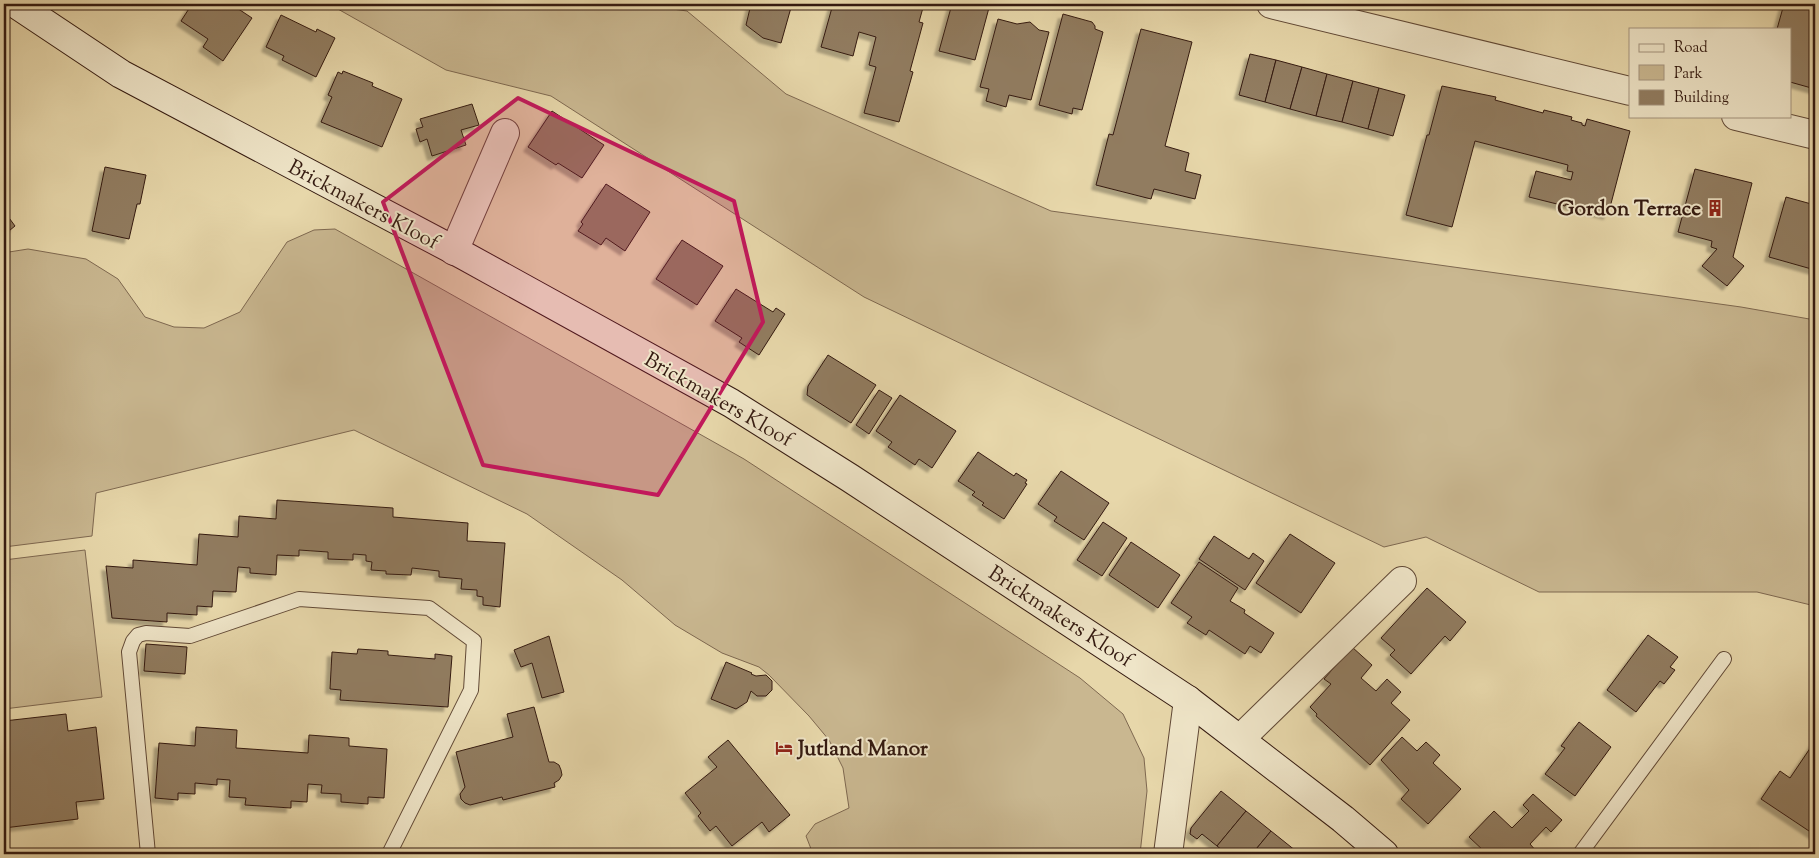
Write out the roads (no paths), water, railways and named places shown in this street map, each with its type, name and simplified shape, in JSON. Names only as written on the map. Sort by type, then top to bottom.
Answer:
[{"type":"street","name":"Brickmakers Kloof","points":[[16,4],[121,74],[454,250],[739,408],[883,499],[1188,700],[1343,819],[1384,854]]},
{"type":"street","points":[[1271,4],[1629,91]]},
{"type":"street","points":[[1744,118],[1815,135]]},
{"type":"street","points":[[454,250],[505,133]]},
{"type":"street","points":[[1240,739],[1402,581]]},
{"type":"street","points":[[1168,854],[1188,700]]},
{"type":"lane","points":[[148,854],[129,652],[133,641],[138,635],[146,633],[190,636],[299,599],[429,608],[474,641],[471,690],[389,854]]},
{"type":"lane","points":[[1580,854],[1724,659]]},
{"type":"place","name":"Gordon Terrace","points":[[1715,208]]},
{"type":"place","name":"Jutland Manor","points":[[784,748]]}]
